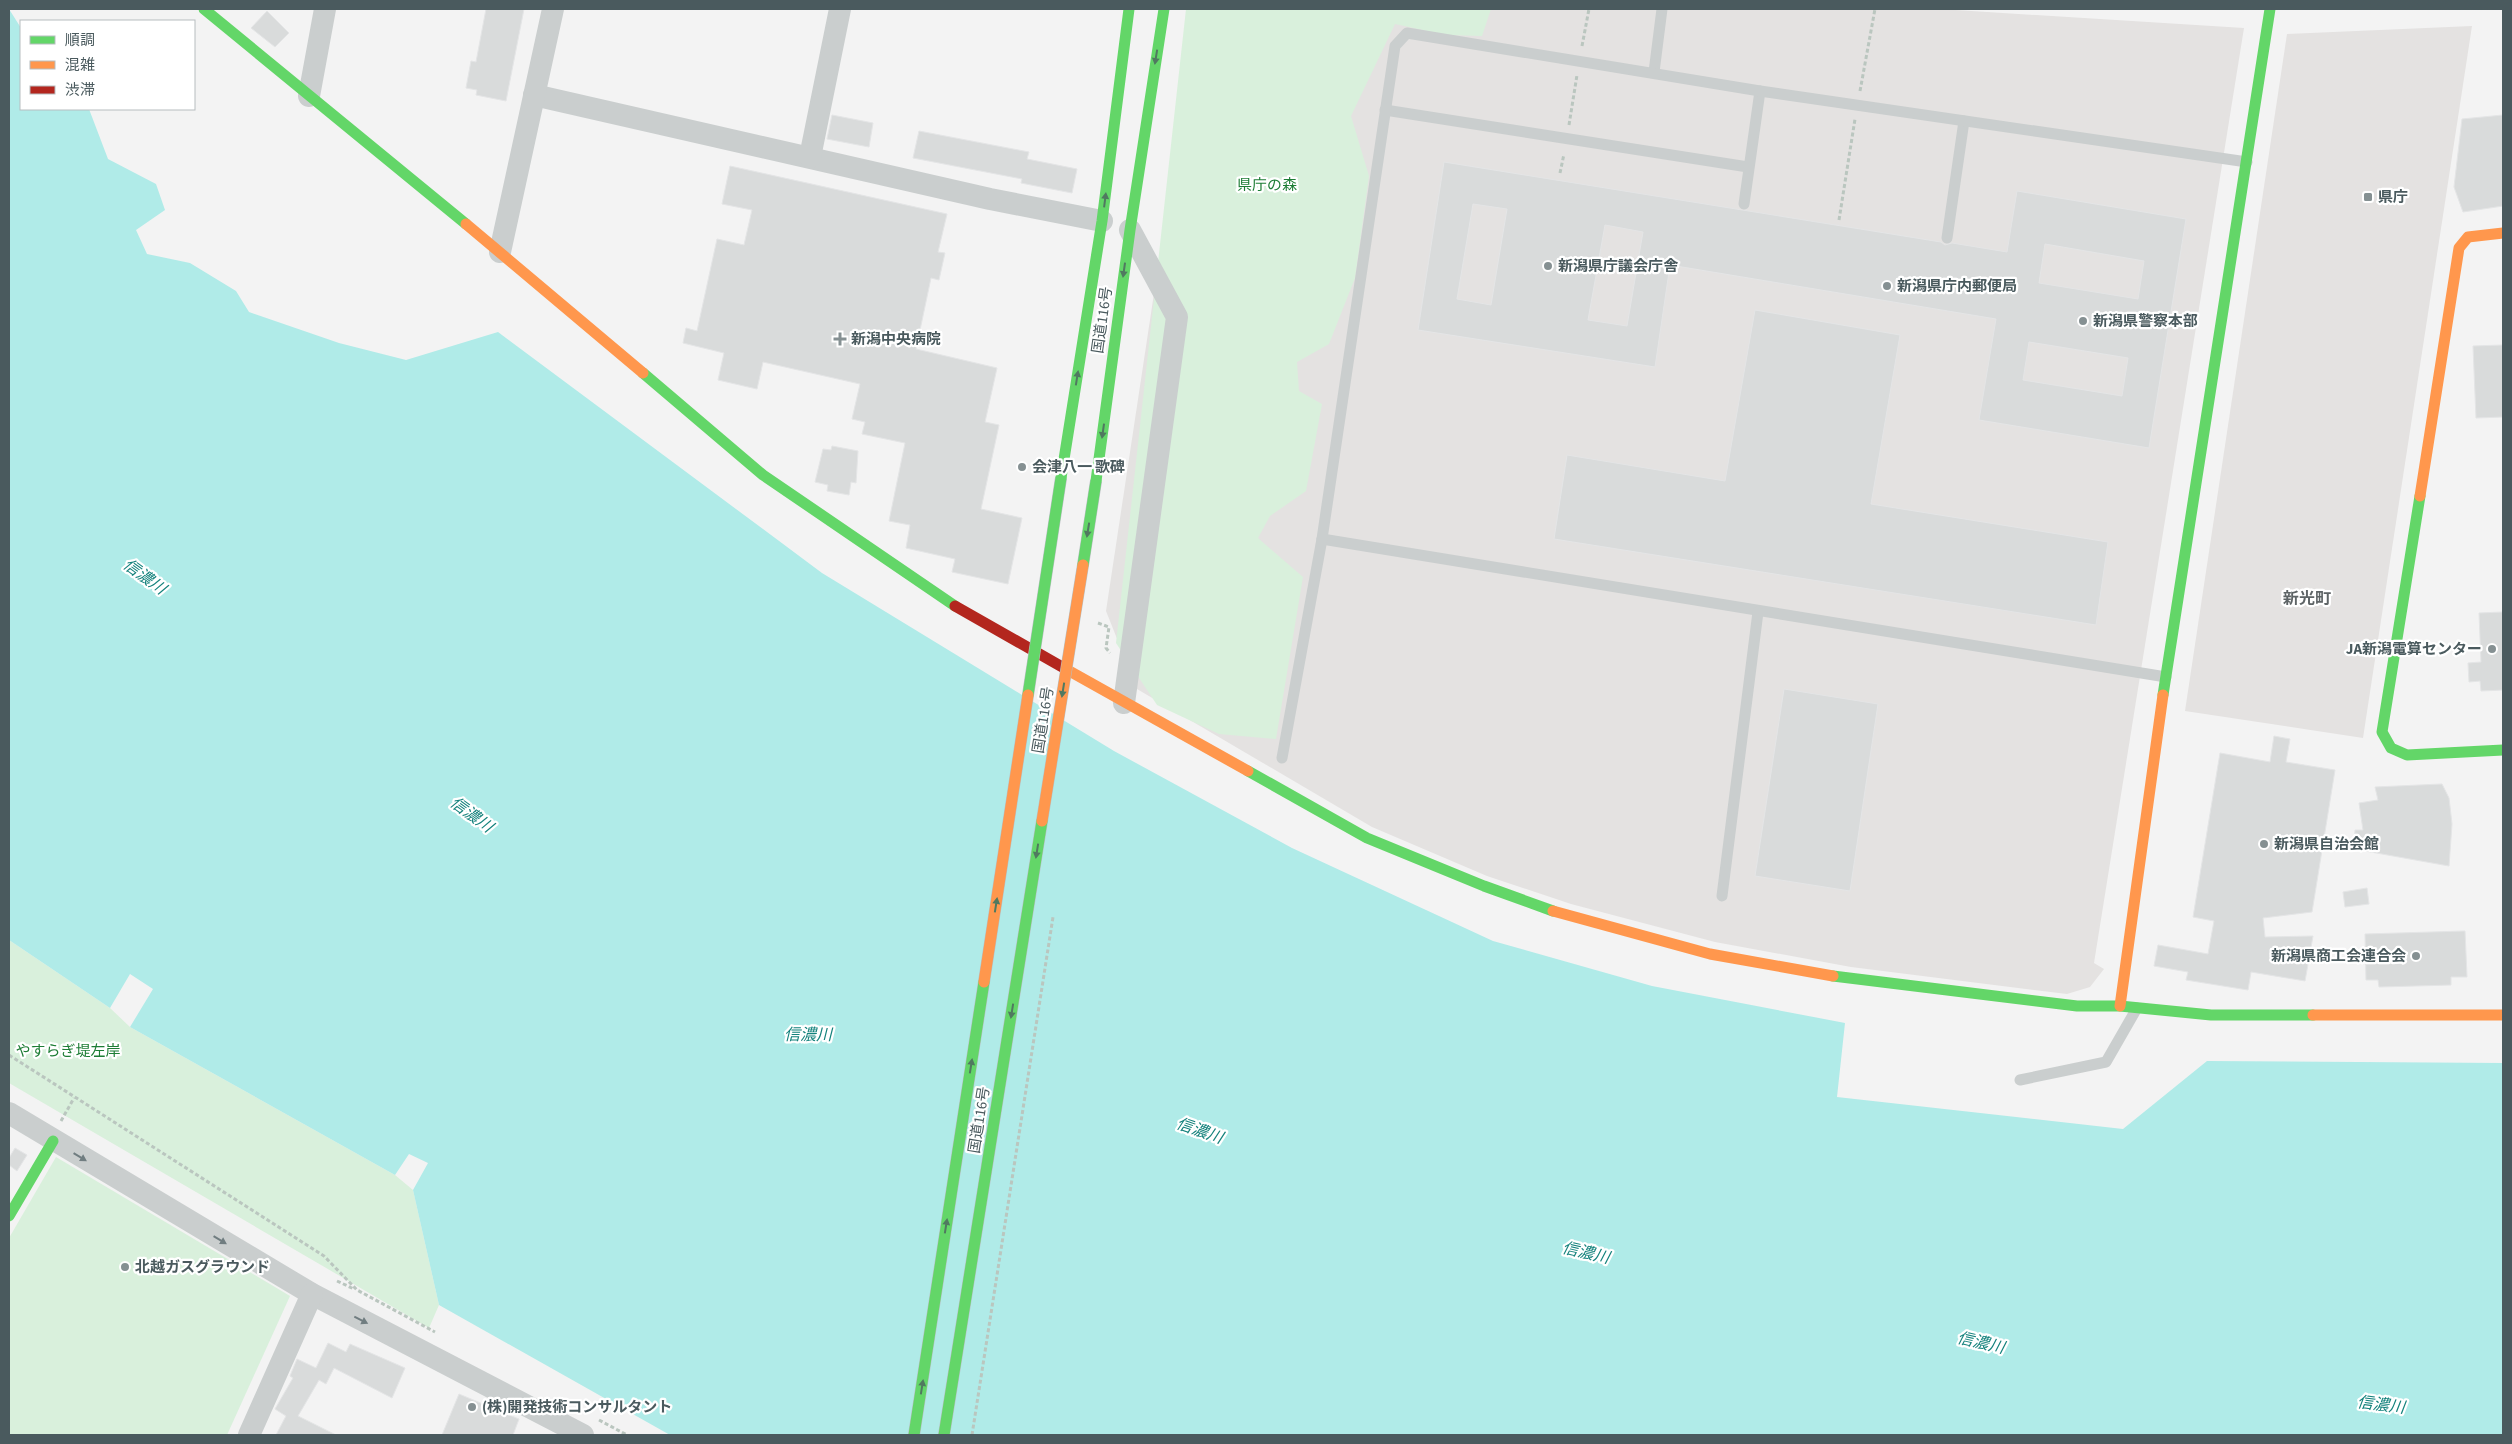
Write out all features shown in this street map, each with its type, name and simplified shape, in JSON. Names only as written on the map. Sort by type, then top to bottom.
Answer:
[{"type":"main road","points":[[204,9],[500,252],[763,475],[954,605],[1124,703],[1367,838],[1484,886],[1566,916],[1710,954],[1847,980],[2077,1006],[2120,1006],[2211,1015],[2326,1017],[2503,1015]]},
{"type":"main road","name":"国道116号","points":[[914,1435],[1102,220],[1129,9]]},
{"type":"main road","name":"国道116号","points":[[944,1435],[1096,481],[1130,230],[1164,9]]},
{"type":"main road","points":[[2120,1006],[2166,677],[2248,162],[2270,9]]},
{"type":"main road","points":[[2503,233],[2468,237],[2459,248],[2382,732],[2391,748],[2408,755],[2503,750]]},
{"type":"main road","points":[[9,1216],[53,1141]]},
{"type":"street","points":[[309,96],[325,9]]},
{"type":"street","points":[[500,252],[553,9]]},
{"type":"street","points":[[810,157],[840,9]]},
{"type":"street","points":[[534,95],[990,199],[1102,220]]},
{"type":"street","points":[[1124,703],[1177,317],[1130,230]]},
{"type":"street","points":[[9,1113],[312,1294],[589,1426]]},
{"type":"street","points":[[250,1435],[312,1294]]},
{"type":"lane","points":[[1654,72],[1662,9]]},
{"type":"lane","points":[[1282,758],[1322,539],[1395,46],[1407,33],[1654,72],[1760,91],[2248,162]]},
{"type":"lane","points":[[1744,204],[1760,91]]},
{"type":"lane","points":[[1385,110],[1748,167]]},
{"type":"lane","points":[[1947,238],[1964,121]]},
{"type":"lane","points":[[1322,539],[1758,612],[2166,677]]},
{"type":"lane","points":[[1722,896],[1758,612]]},
{"type":"lane","points":[[2020,1080],[2106,1062],[2136,1008]]},
{"type":"path","points":[[1560,173],[1589,9]]},
{"type":"path","points":[[9,1055],[324,1256],[357,1290],[443,1336]]},
{"type":"path","points":[[589,1426],[627,1435]]},
{"type":"shaded area","points":[[1197,9],[1940,9],[2244,28],[2094,963],[2104,969],[2090,987],[2067,994],[1851,967],[1715,942],[1571,904],[1487,876],[1372,827],[1137,689],[1106,611]]},
{"type":"shaded area","points":[[2472,26],[2363,738],[2185,711],[2287,34]]},
{"type":"green space","name":"県庁の森","points":[[1186,9],[1491,9],[1482,36],[1446,35],[1395,24],[1351,116],[1369,176],[1355,278],[1329,344],[1297,362],[1299,391],[1322,404],[1306,491],[1270,516],[1258,538],[1303,577],[1276,739],[1219,734],[1157,705],[1116,643]]},
{"type":"green space","name":"やすらぎ堤左岸","points":[[9,940],[110,1008],[130,1027],[395,1175],[413,1190],[439,1305],[429,1328],[9,1083]]},
{"type":"green space","name":"北越ガスグラウンド","points":[[56,1157],[290,1296],[227,1435],[9,1435],[9,1238]]},
{"type":"water","name":"信濃川","points":[[9,9],[20,26],[20,110],[89,110],[108,159],[156,184],[165,210],[136,230],[147,254],[190,263],[236,291],[249,312],[339,343],[406,360],[498,332],[822,573],[1114,751],[1292,848],[1493,941],[1652,986],[1845,1023],[1837,1097],[2123,1129],[2207,1061],[2503,1063],[2503,1435],[670,1435],[439,1305],[413,1190],[428,1163],[409,1154],[395,1175],[130,1027],[153,989],[130,974],[110,1008],[9,940]]},
{"type":"building","points":[[486,9],[524,9],[506,101],[476,95],[477,90],[466,88],[471,61],[476,62]]},
{"type":"building","points":[[267,11],[289,33],[275,47],[251,28]]},
{"type":"building","points":[[832,115],[873,123],[869,147],[827,139]]},
{"type":"building","points":[[2503,115],[2503,206],[2463,212],[2454,187],[2462,119]]},
{"type":"building","points":[[919,131],[1029,152],[1027,159],[1077,169],[1072,193],[1021,183],[1022,179],[913,158]]},
{"type":"building","points":[[1444,162],[1941,242],[1945,245],[1952,243],[2007,252],[2017,191],[2186,219],[2149,448],[1979,420],[1996,319],[1670,265],[1655,367],[1418,330]],"holes":[[[1473,204],[1507,209],[1491,305],[1457,299]],[[1605,225],[1643,232],[1627,326],[1588,320]],[[2045,244],[2144,261],[2138,299],[2039,283]],[[2029,342],[2128,358],[2122,396],[2023,380]]]},
{"type":"building","points":[[730,166],[947,214],[938,252],[945,253],[939,280],[931,278],[916,349],[997,368],[985,422],[999,425],[981,509],[1022,518],[1008,584],[952,572],[955,559],[906,548],[910,525],[889,521],[905,443],[862,434],[865,422],[852,419],[860,384],[763,362],[757,389],[718,380],[724,353],[683,343],[686,328],[697,331],[717,239],[744,245],[752,210],[722,204]]},
{"type":"building","points":[[1755,310],[1900,335],[1871,504],[2108,542],[2096,625],[1554,539],[1567,455],[1725,481]]},
{"type":"building","points":[[2503,345],[2503,417],[2476,418],[2473,346]]},
{"type":"building","points":[[832,446],[858,451],[856,483],[851,482],[849,495],[827,491],[828,485],[815,482],[823,449],[831,450]]},
{"type":"building","name":"JA新潟電算センター","points":[[2503,612],[2503,690],[2481,691],[2480,681],[2469,682],[2468,663],[2481,662],[2479,613]]},
{"type":"building","points":[[1784,689],[1878,704],[1850,891],[1755,876]]},
{"type":"building","name":"新潟県自治会館","points":[[2274,736],[2290,739],[2286,762],[2335,770],[2312,912],[2263,918],[2265,937],[2313,936],[2305,981],[2251,972],[2248,990],[2186,980],[2188,972],[2154,966],[2158,945],[2208,954],[2214,921],[2193,917],[2220,753],[2270,762]]},
{"type":"building","points":[[2442,784],[2449,798],[2452,824],[2449,866],[2354,849],[2355,830],[2363,830],[2359,803],[2378,800],[2375,787]]},
{"type":"building","points":[[2367,888],[2369,904],[2345,907],[2343,892]]},
{"type":"building","name":"新潟県商工会連合会","points":[[2465,931],[2467,977],[2451,977],[2451,985],[2379,987],[2378,980],[2366,980],[2365,934]]},
{"type":"building","points":[[15,1148],[27,1155],[17,1171],[9,1165],[9,1158]]},
{"type":"building","points":[[328,1343],[346,1352],[350,1344],[405,1368],[392,1398],[334,1368],[326,1384],[319,1380],[298,1416],[336,1435],[276,1435],[286,1416],[275,1409],[293,1378],[290,1376],[297,1359],[316,1368]]},
{"type":"building","name":"(株)開発技術コンサルタント","points":[[459,1394],[519,1419],[513,1435],[442,1435]]},
{"type":"traffic: fast","points":[[204,9],[466,224]]},
{"type":"traffic: fast","points":[[1061,478],[1102,221],[1129,9]]},
{"type":"traffic: fast","points":[[1096,481],[1130,230],[1164,9]]},
{"type":"traffic: fast","points":[[2163,695],[2270,9]]},
{"type":"traffic: fast","points":[[643,373],[763,475],[955,606]]},
{"type":"traffic: fast","points":[[1028,695],[1061,478]]},
{"type":"traffic: fast","points":[[1083,565],[1096,481]]},
{"type":"traffic: fast","points":[[2420,496],[2382,732],[2391,748],[2407,755],[2503,750]]},
{"type":"traffic: fast","points":[[1248,771],[1367,838],[1484,886],[1553,911]]},
{"type":"traffic: fast","points":[[944,1435],[1042,821]]},
{"type":"traffic: fast","points":[[1833,976],[2077,1006],[2120,1006],[2211,1015],[2313,1015]]},
{"type":"traffic: fast","points":[[914,1435],[984,982]]},
{"type":"traffic: fast","points":[[9,1216],[53,1141]]},
{"type":"traffic: slow","points":[[466,224],[643,373]]},
{"type":"traffic: slow","points":[[2420,496],[2459,248],[2468,237],[2503,233]]},
{"type":"traffic: slow","points":[[1042,821],[1083,565]]},
{"type":"traffic: slow","points":[[1064,668],[1248,771]]},
{"type":"traffic: slow","points":[[984,982],[1028,695]]},
{"type":"traffic: slow","points":[[2120,1006],[2163,695]]},
{"type":"traffic: slow","points":[[1553,911],[1710,954],[1833,976]]},
{"type":"traffic: slow","points":[[2313,1015],[2503,1015]]},
{"type":"traffic: jam","points":[[955,606],[1064,668]]},
{"type":"place","name":"県庁","points":[[2368,197]]},
{"type":"place","name":"新潟県庁議会庁舎","points":[[1548,266]]},
{"type":"place","name":"新潟県庁内郵便局","points":[[1887,286]]},
{"type":"place","name":"新潟県警察本部","points":[[2083,321]]},
{"type":"place","name":"新潟中央病院","points":[[840,339]]},
{"type":"place","name":"会津八一 歌碑","points":[[1022,467]]},
{"type":"place","name":"JA新潟電算センター","points":[[2492,649]]},
{"type":"place","name":"新潟県自治会館","points":[[2264,844]]},
{"type":"place","name":"新潟県商工会連合会","points":[[2416,956]]},
{"type":"place","name":"北越ガスグラウンド","points":[[125,1267]]},
{"type":"place","name":"(株)開発技術コンサルタント","points":[[472,1407]]},
{"type":"district","name":"新光町","points":[[2307,598]]}]
